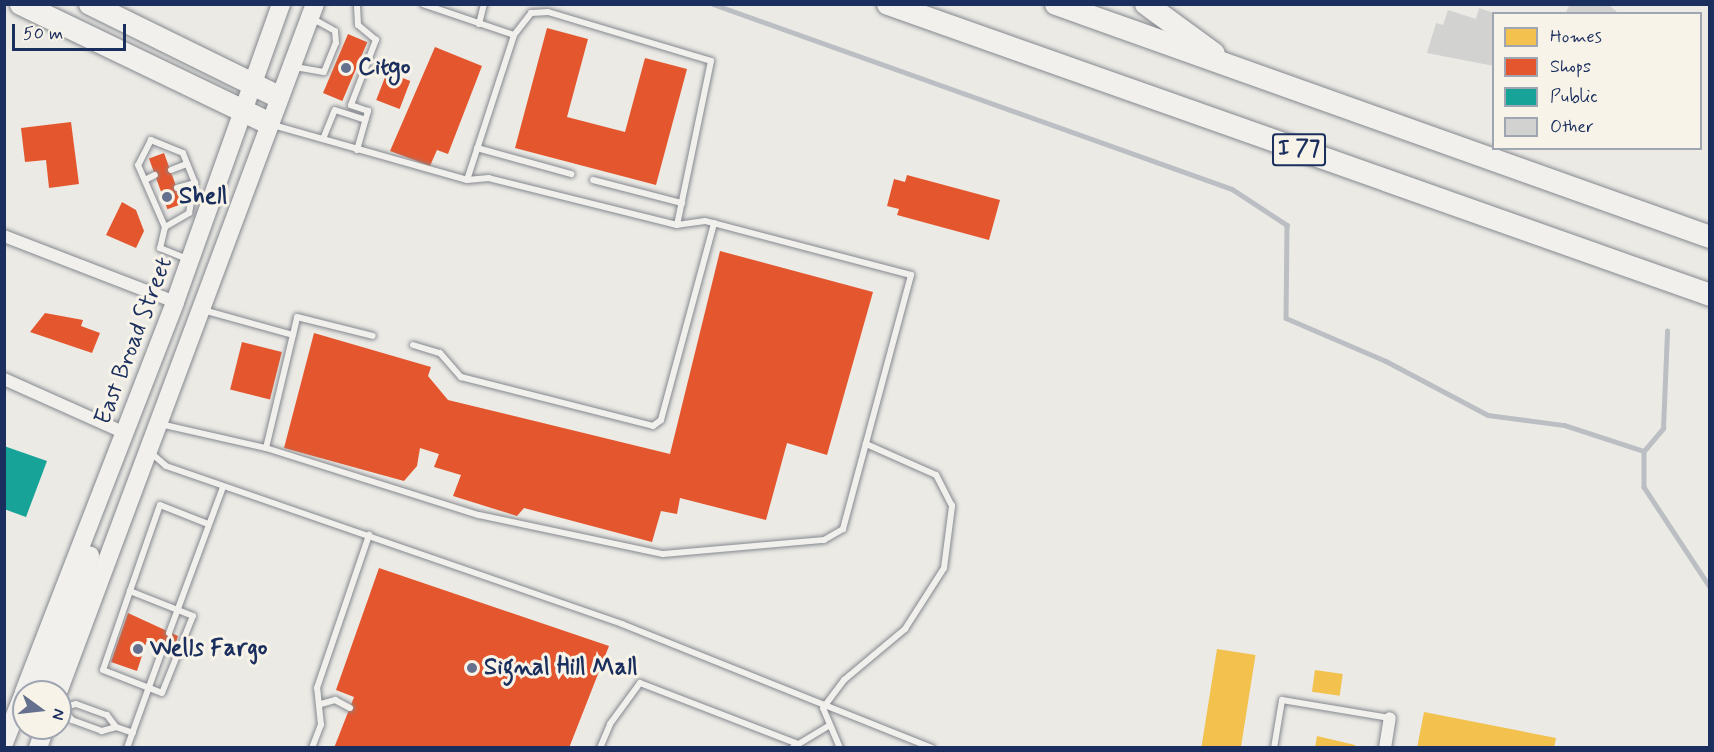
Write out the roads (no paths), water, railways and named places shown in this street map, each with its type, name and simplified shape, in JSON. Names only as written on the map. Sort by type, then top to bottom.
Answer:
[{"type":"highway","points":[[21,4],[243,114],[268,123]]},
{"type":"highway","points":[[90,4],[277,96]]},
{"type":"highway","name":"I 77","points":[[888,4],[1710,295]]},
{"type":"highway","name":"I 77","points":[[1056,4],[1710,237]]},
{"type":"highway","points":[[1146,4],[1232,67]]},
{"type":"main road","name":"East Broad Street","points":[[29,680],[176,302],[281,4]]},
{"type":"main road","name":"East Broad Street","points":[[68,680],[147,449],[277,96],[312,11]]},
{"type":"main road","points":[[125,433],[147,449]]},
{"type":"main road","points":[[45,680],[96,541],[88,528]]},
{"type":"main road","name":"East Broad Street","points":[[4,743],[12,723]]},
{"type":"street","points":[[4,236],[176,302]]},
{"type":"street","points":[[4,379],[125,433]]},
{"type":"street","points":[[1385,747],[1390,718]]},
{"type":"lane","points":[[357,4],[358,26],[376,40],[351,105],[368,111],[357,150]]},
{"type":"lane","points":[[423,4],[514,35]]},
{"type":"lane","points":[[479,24],[484,4]]},
{"type":"lane","points":[[290,65],[314,74],[327,68],[335,31],[312,11]]},
{"type":"lane","points":[[467,180],[514,35],[531,13],[548,12],[711,61],[677,225]]},
{"type":"lane","points":[[323,140],[335,111],[365,120]]},
{"type":"lane","points":[[157,423],[266,448],[479,515],[663,554],[824,540],[843,529],[911,275],[714,223],[677,225],[489,178],[467,180],[268,123]]},
{"type":"lane","points":[[165,227],[189,213],[195,183],[183,153],[151,140],[138,165],[165,227],[160,248],[190,260]]},
{"type":"lane","points":[[477,148],[571,174]]},
{"type":"lane","points":[[171,170],[187,164]]},
{"type":"lane","points":[[145,180],[155,176]]},
{"type":"lane","points":[[593,180],[682,203]]},
{"type":"lane","points":[[177,188],[195,183]]},
{"type":"lane","points":[[152,196],[161,193]]},
{"type":"lane","points":[[413,345],[440,353],[461,377],[653,426],[661,420],[714,223]]},
{"type":"lane","points":[[199,309],[293,335]]},
{"type":"lane","points":[[266,448],[297,317],[373,336]]},
{"type":"lane","points":[[823,708],[844,680],[904,629],[944,568],[952,506],[936,475],[866,444]]},
{"type":"lane","points":[[147,449],[166,466],[622,624],[823,708],[932,747]]},
{"type":"lane","points":[[169,633],[223,487]]},
{"type":"lane","points":[[130,591],[193,616],[162,693],[103,670],[130,591],[160,506],[208,524]]},
{"type":"lane","points":[[312,747],[321,725],[321,704],[317,688],[369,535]]},
{"type":"lane","points":[[128,747],[164,645]]},
{"type":"lane","points":[[600,747],[609,724],[640,683],[795,746],[830,725]]},
{"type":"lane","points":[[321,704],[334,700],[350,708]]},
{"type":"lane","points":[[1274,747],[1282,700],[1390,718]]},
{"type":"lane","points":[[72,704],[107,716],[116,727],[133,733]]},
{"type":"lane","points":[[823,708],[840,747]]},
{"type":"lane","points":[[72,720],[102,730],[116,727]]},
{"type":"waterway","points":[[713,4],[1232,189],[1287,225],[1286,318],[1386,361],[1488,415],[1564,425],[1644,451],[1644,487],[1710,587]]},
{"type":"waterway","points":[[1644,451],[1663,428],[1667,331]]},
{"type":"place","name":"Citgo","points":[[346,68]]},
{"type":"place","name":"Shell","points":[[167,197]]},
{"type":"place","name":"Wells Fargo","points":[[138,649]]},
{"type":"place","name":"Signal Hill Mall","points":[[472,668]]}]
